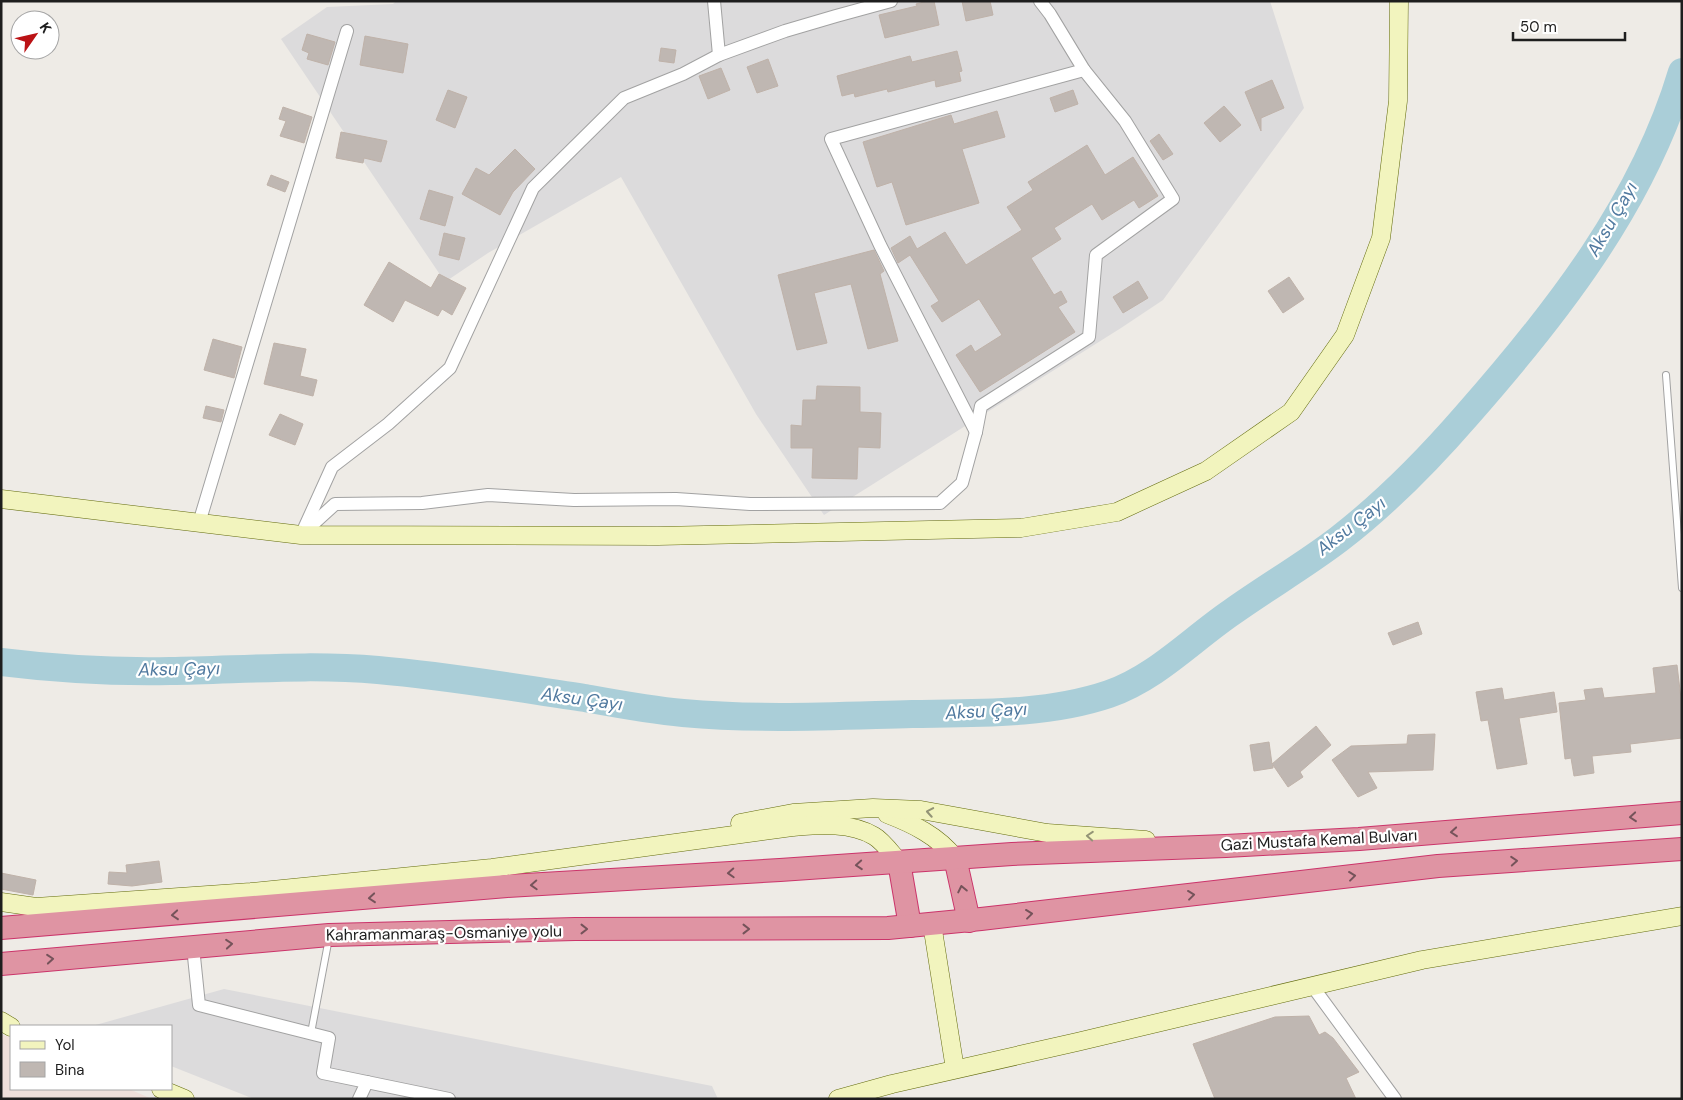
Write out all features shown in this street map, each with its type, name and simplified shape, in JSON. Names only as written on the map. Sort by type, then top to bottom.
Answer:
[{"type":"highway","name":"Gazi Mustafa Kemal Bulvarı","points":[[1,928],[507,886],[1012,854],[1359,839],[1682,813]]},
{"type":"highway","name":"Gazi Mustafa Kemal Bulvarı","points":[[910,926],[1438,866],[1682,849]]},
{"type":"highway","points":[[955,858],[975,920]]},
{"type":"highway","points":[[899,862],[910,926]]},
{"type":"highway","name":"Kahramanmaraş-Osmaniye yolu","points":[[1,964],[329,935],[585,929],[910,926]]},
{"type":"street","points":[[714,1],[719,55]]},
{"type":"street","points":[[301,535],[332,467],[388,424],[450,368],[533,188],[624,98],[682,74],[719,55],[802,26],[891,1]]},
{"type":"street","points":[[301,535],[335,504],[422,503],[488,495],[574,500],[676,499],[750,504],[940,503],[962,483],[981,406],[1089,336],[1096,255],[1173,199],[1125,121],[1084,70],[1040,1]]},
{"type":"street","points":[[1,499],[301,535],[658,536],[1021,528],[1118,512],[1206,471],[1291,412],[1345,335],[1381,238],[1398,101],[1399,1]]},
{"type":"street","points":[[199,523],[347,31]]},
{"type":"street","points":[[976,432],[880,245],[831,139],[1084,70]]},
{"type":"street","points":[[528,863],[793,813],[873,808],[921,810],[1047,833],[1226,846]]},
{"type":"street","points":[[873,808],[911,823],[942,844],[955,858]]},
{"type":"street","points":[[1,902],[36,907],[242,892],[492,868],[792,827],[832,824],[875,836],[899,862]]},
{"type":"street","points":[[838,1099],[892,1084],[1422,960],[1682,916]]},
{"type":"street","points":[[910,926],[954,1070]]},
{"type":"street","points":[[193,947],[199,1005],[329,1038],[323,1073],[450,1099]]},
{"type":"street","points":[[1313,987],[1395,1099]]},
{"type":"street","points":[[359,1099],[366,1082]]},
{"type":"street","points":[[163,1090],[185,1099]]},
{"type":"lane","points":[[1666,374],[1682,588]]},
{"type":"lane","points":[[311,1033],[329,935]]},
{"type":"shaded area","points":[[396,1],[1270,1],[1304,108],[1163,300],[824,515],[756,414],[621,177],[488,253],[445,282],[281,39],[327,7],[393,4]]},
{"type":"shaded area","points":[[224,989],[712,1086],[718,1099],[254,1099],[172,1066],[172,1025],[96,1025]]},
{"type":"shaded area","points":[[1,1034],[10,1038],[10,1090],[131,1090],[152,1099],[1,1099]]},
{"type":"building","points":[[934,1],[939,25],[885,38],[879,15],[917,6],[916,4]]},
{"type":"building","points":[[962,1],[990,1],[993,15],[966,21]]},
{"type":"building","points":[[307,34],[335,42],[328,65],[307,59],[309,53],[302,50]]},
{"type":"building","points":[[365,36],[408,44],[403,73],[360,65]]},
{"type":"building","points":[[661,48],[676,50],[674,63],[659,61]]},
{"type":"building","points":[[957,51],[962,71],[959,72],[961,81],[936,87],[935,80],[888,92],[887,89],[855,97],[854,93],[842,96],[837,76],[910,56],[912,62]]},
{"type":"building","points":[[768,59],[778,86],[757,93],[747,67]]},
{"type":"building","points":[[721,68],[730,90],[708,99],[699,76]]},
{"type":"building","points":[[1272,80],[1284,108],[1261,118],[1261,131],[1245,92]]},
{"type":"building","points":[[448,90],[467,97],[455,128],[436,120]]},
{"type":"building","points":[[1073,90],[1078,104],[1055,112],[1050,98]]},
{"type":"building","points":[[1224,106],[1241,125],[1220,142],[1204,123]]},
{"type":"building","points":[[283,107],[312,117],[304,143],[280,136],[286,121],[279,119]]},
{"type":"building","points":[[997,111],[1005,137],[962,149],[979,203],[906,225],[892,182],[877,187],[863,142],[951,115],[954,124]]},
{"type":"building","points":[[341,132],[387,141],[381,162],[364,158],[363,163],[336,158]]},
{"type":"building","points":[[1159,134],[1173,154],[1163,160],[1150,141]]},
{"type":"building","points":[[1087,145],[1105,175],[1133,157],[1158,196],[1139,208],[1134,200],[1102,220],[1092,204],[1054,228],[1061,239],[1031,258],[1054,295],[1061,291],[1067,302],[1058,307],[1075,332],[980,392],[956,355],[971,345],[975,352],[1002,335],[979,299],[942,322],[931,306],[939,301],[910,255],[898,263],[891,248],[910,236],[917,249],[945,232],[966,265],[1022,230],[1007,207],[1033,190],[1028,182]]},
{"type":"building","points":[[515,149],[535,169],[513,192],[500,215],[462,194],[476,168],[489,175]]},
{"type":"building","points":[[271,175],[289,182],[285,192],[267,185]]},
{"type":"building","points":[[429,190],[453,197],[445,226],[420,219]]},
{"type":"building","points":[[444,233],[465,238],[459,260],[439,255]]},
{"type":"building","points":[[874,250],[884,271],[880,274],[898,341],[868,349],[851,284],[814,293],[827,343],[797,350],[778,275]]},
{"type":"building","points":[[389,262],[431,288],[439,274],[466,288],[452,315],[442,309],[438,316],[405,300],[393,322],[364,305]]},
{"type":"building","points":[[1289,277],[1304,299],[1283,313],[1268,291]]},
{"type":"building","points":[[1138,281],[1148,298],[1123,313],[1113,297]]},
{"type":"building","points":[[213,339],[242,347],[234,378],[204,370]]},
{"type":"building","points":[[274,343],[306,349],[300,376],[317,380],[313,396],[264,384]]},
{"type":"building","points":[[817,386],[860,387],[860,412],[881,413],[880,448],[858,447],[857,479],[812,478],[813,448],[791,448],[791,425],[802,426],[803,400],[816,400]]},
{"type":"building","points":[[206,406],[224,410],[221,422],[203,418]]},
{"type":"building","points":[[280,414],[303,424],[295,445],[269,435]]},
{"type":"building","points":[[1418,622],[1422,634],[1393,645],[1388,633]]},
{"type":"building","points":[[1677,665],[1682,707],[1682,738],[1630,744],[1631,752],[1592,756],[1594,773],[1574,776],[1571,758],[1565,759],[1559,703],[1586,700],[1584,690],[1602,688],[1604,698],[1656,693],[1653,668]]},
{"type":"building","points":[[1502,688],[1504,700],[1554,692],[1557,712],[1519,718],[1527,764],[1497,769],[1488,720],[1481,721],[1476,692]]},
{"type":"building","points":[[1316,726],[1331,745],[1300,772],[1303,777],[1288,787],[1273,765],[1273,768],[1254,771],[1250,745],[1269,742],[1272,764]]},
{"type":"building","points":[[1435,734],[1433,770],[1368,772],[1377,788],[1358,797],[1332,760],[1351,746],[1407,744],[1408,735]]},
{"type":"building","points":[[159,861],[162,882],[132,886],[108,884],[109,872],[127,873],[126,865]]},
{"type":"building","points":[[1,873],[36,880],[33,895],[1,889]]},
{"type":"building","points":[[1309,1016],[1319,1035],[1325,1032],[1333,1038],[1359,1072],[1346,1078],[1356,1099],[1215,1099],[1193,1044],[1275,1017]]},
{"type":"waterway","name":"Aksu Çayı","points":[[1,662],[64,668],[128,671],[300,667],[352,668],[482,682],[634,707],[683,713],[769,717],[987,713],[1061,706],[1109,694],[1143,678],[1158,668],[1232,612],[1339,539],[1390,495],[1437,448],[1533,337],[1593,255],[1644,167],[1665,120],[1682,72]]}]
